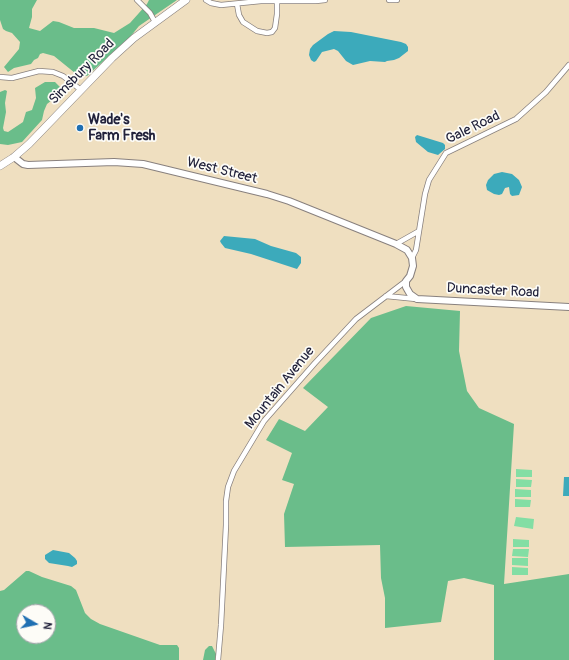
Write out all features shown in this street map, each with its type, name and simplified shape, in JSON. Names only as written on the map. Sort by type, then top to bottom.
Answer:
[{"type":"main road","name":"Simsbury Road","points":[[0,166],[14,157],[134,38],[186,0]]},
{"type":"street","points":[[137,0],[150,13],[155,22]]},
{"type":"street","points":[[206,0],[218,5],[277,1],[325,0]]},
{"type":"street","points":[[389,0],[397,0]]},
{"type":"street","points":[[237,4],[239,16],[243,22],[254,29],[267,33],[272,32],[275,28],[277,1]]},
{"type":"street","name":"Gale Road","points":[[412,258],[416,250],[425,194],[429,180],[446,153],[516,119],[546,92],[569,65]]},
{"type":"street","points":[[0,77],[12,78],[39,71],[53,72],[63,76],[81,90]]},
{"type":"street","name":"West Street","points":[[14,157],[23,164],[28,165],[131,162],[154,166],[278,197],[396,244],[407,250],[412,258]]},
{"type":"street","points":[[396,244],[419,231]]},
{"type":"street","points":[[412,258],[413,266],[410,276],[406,282],[406,287],[410,294],[417,299]]},
{"type":"street","name":"Mountain Avenue","points":[[218,660],[221,625],[226,501],[228,487],[234,471],[264,422],[295,386],[356,319],[406,282]]},
{"type":"street","name":"Duncaster Road","points":[[386,296],[569,307]]},
{"type":"green space","points":[[0,0],[37,0],[32,9],[32,17],[29,28],[40,31],[53,21],[74,28],[94,28],[114,33],[130,23],[149,0],[177,0],[139,26],[130,37],[87,76],[75,73],[54,56],[43,53],[40,54],[31,64],[14,68],[8,72],[4,67],[19,49],[20,42],[12,33],[3,29],[0,20]]},
{"type":"green space","points":[[45,82],[55,82],[62,91],[47,104],[42,120],[22,142],[8,145],[0,144],[0,92],[5,90],[7,91],[5,103],[6,112],[3,128],[4,131],[8,132],[23,122],[26,112],[32,110],[36,98],[35,88]]},
{"type":"green space","points":[[406,306],[460,311],[459,351],[467,391],[479,408],[514,424],[504,584],[569,574],[569,660],[494,660],[494,585],[464,578],[448,581],[441,622],[385,628],[385,598],[381,578],[380,545],[285,547],[284,514],[294,484],[282,480],[292,453],[266,440],[279,419],[305,431],[328,407],[303,388],[371,318]]},
{"type":"green space","points":[[516,469],[532,470],[532,477],[516,477]]},
{"type":"green space","points":[[516,479],[532,480],[531,487],[516,487]]},
{"type":"green space","points":[[515,489],[531,490],[531,497],[515,497]]},
{"type":"green space","points":[[515,499],[531,500],[530,507],[515,507]]},
{"type":"green space","points":[[516,517],[534,519],[533,529],[514,526]]},
{"type":"green space","points":[[513,539],[529,540],[529,547],[513,547]]},
{"type":"green space","points":[[513,549],[529,549],[528,557],[512,556]]},
{"type":"green space","points":[[512,558],[528,558],[528,566],[512,565]]},
{"type":"green space","points":[[512,567],[528,568],[528,575],[512,575]]},
{"type":"green space","points":[[26,571],[71,586],[76,590],[85,613],[91,619],[100,624],[160,645],[177,645],[179,648],[179,660],[0,660],[0,591],[4,590]]},
{"type":"green space","points":[[209,646],[212,646],[216,654],[215,660],[203,660],[205,650]]},
{"type":"water","points":[[334,31],[351,32],[401,42],[406,44],[408,51],[394,60],[385,62],[370,61],[353,65],[346,61],[338,51],[334,49],[322,52],[314,62],[311,60],[309,55],[310,49],[313,45]]},
{"type":"water","points":[[417,135],[443,143],[445,145],[445,149],[438,155],[428,152],[416,142],[415,137]]},
{"type":"water","points":[[502,172],[512,174],[519,180],[522,187],[519,195],[512,196],[510,194],[509,187],[505,188],[502,194],[499,195],[487,190],[486,185],[488,180],[494,174]]},
{"type":"water","points":[[224,236],[255,239],[271,246],[296,253],[301,257],[301,263],[297,269],[251,254],[225,248],[220,241]]},
{"type":"water","points":[[564,477],[569,477],[569,496],[563,496]]},
{"type":"water","points":[[53,550],[69,553],[75,558],[77,564],[72,567],[49,563],[45,559],[45,555]]},
{"type":"place","name":"Wade's Farm Fresh","points":[[80,128]]}]
